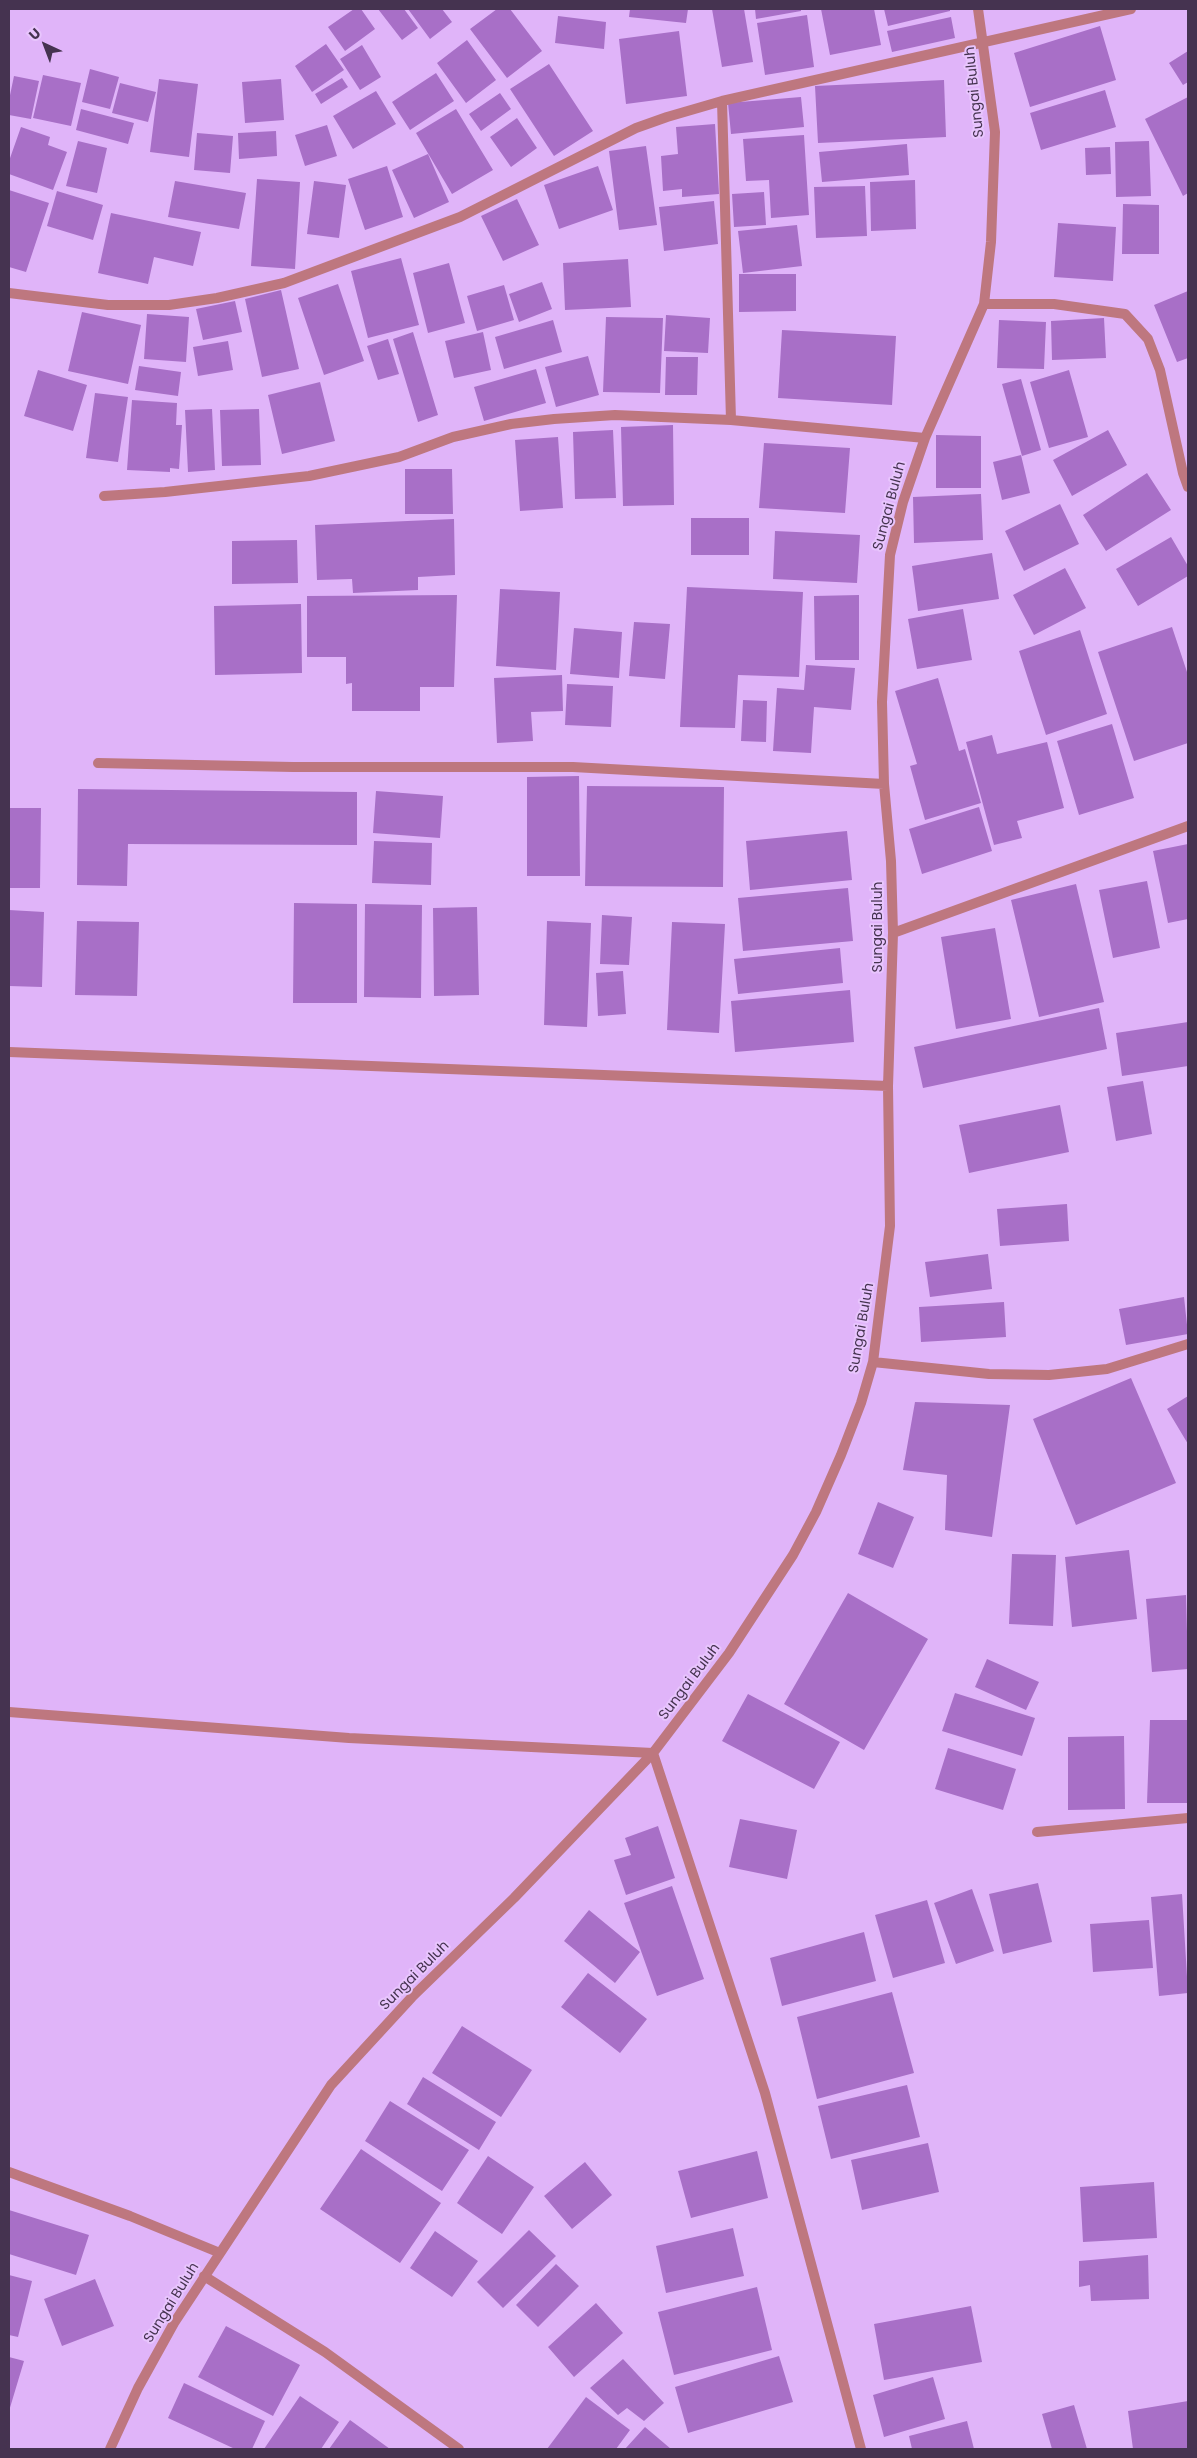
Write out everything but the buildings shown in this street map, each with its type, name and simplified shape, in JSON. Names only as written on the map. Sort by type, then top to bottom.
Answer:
[{"type":"street","name":"Sungai Buluh","points":[[110,2449],[138,2388],[204,2276],[307,2118],[359,2053],[514,1898],[653,1754],[729,1653],[793,1555],[816,1512],[841,1455],[873,1362],[890,1226],[888,1086],[893,933],[891,861],[884,784],[882,702],[890,555],[903,502],[924,438],[984,304],[991,242],[995,132],[978,9]]},
{"type":"street","points":[[9,294],[108,305],[169,305],[217,298],[284,283],[460,218],[636,128],[722,101],[1131,9]]},
{"type":"street","points":[[722,101],[731,420]]},
{"type":"street","points":[[984,304],[1054,304],[1124,314],[1148,339],[1160,370],[1183,473],[1188,487]]},
{"type":"street","points":[[104,496],[165,492],[309,476],[399,457],[453,437],[511,424],[545,420],[615,416],[731,420],[924,438]]},
{"type":"street","points":[[98,763],[293,767],[573,768],[884,784]]},
{"type":"street","points":[[893,933],[1188,826]]},
{"type":"street","points":[[9,1052],[888,1086]]},
{"type":"street","points":[[873,1362],[989,1374],[1049,1374],[1107,1369],[1188,1344]]},
{"type":"street","points":[[9,1712],[348,1738],[653,1754],[765,2093],[861,2449]]},
{"type":"street","points":[[1037,1832],[1188,1818]]},
{"type":"street","points":[[9,2172],[130,2216],[220,2254]]},
{"type":"street","points":[[204,2276],[325,2352],[459,2449]]}]
